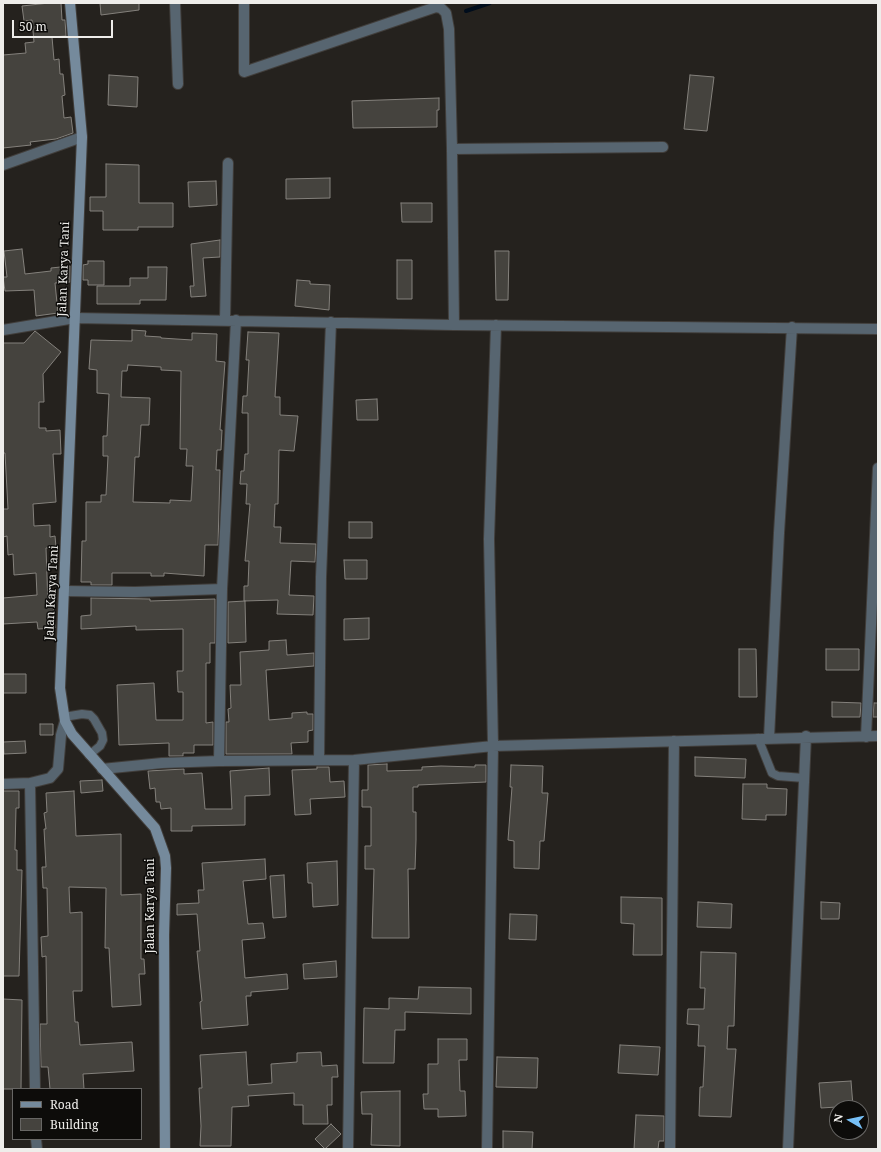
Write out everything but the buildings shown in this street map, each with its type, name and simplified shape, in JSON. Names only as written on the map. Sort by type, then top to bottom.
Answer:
[{"type":"street","name":"Jalan Karya Tani","points":[[70,3],[82,137],[60,688],[64,719],[72,734],[102,770],[155,828],[165,856],[165,1149]]},
{"type":"street","points":[[175,3],[178,84]]},
{"type":"street","points":[[244,3],[244,72],[436,7],[444,9],[448,17],[449,29],[454,325]]},
{"type":"street","points":[[3,165],[82,137]]},
{"type":"street","points":[[452,149],[663,147]]},
{"type":"street","points":[[225,320],[228,163]]},
{"type":"street","points":[[3,330],[75,318],[454,325],[878,329]]},
{"type":"street","points":[[219,761],[222,589],[236,320]]},
{"type":"street","points":[[319,760],[321,576],[331,322]]},
{"type":"street","points":[[487,1149],[493,746],[489,539],[496,325]]},
{"type":"street","points":[[769,738],[778,533],[792,327]]},
{"type":"street","points":[[866,737],[878,468]]},
{"type":"street","points":[[65,591],[135,592],[222,589]]},
{"type":"street","points":[[3,784],[30,784],[50,778],[58,770],[64,719]]},
{"type":"street","points":[[788,1149],[806,736]]},
{"type":"street","points":[[102,770],[162,764],[219,761],[354,760],[493,746],[806,736],[878,736]]},
{"type":"street","points":[[670,1149],[674,741]]},
{"type":"street","points":[[348,1149],[354,760]]},
{"type":"street","points":[[30,784],[35,1088]]},
{"type":"lane","points":[[64,719],[82,714],[90,715],[94,719],[102,733],[103,740],[100,746],[90,754]]},
{"type":"lane","points":[[758,738],[772,773],[778,776],[804,778]]},
{"type":"waterway","points":[[466,11],[490,3]]}]
